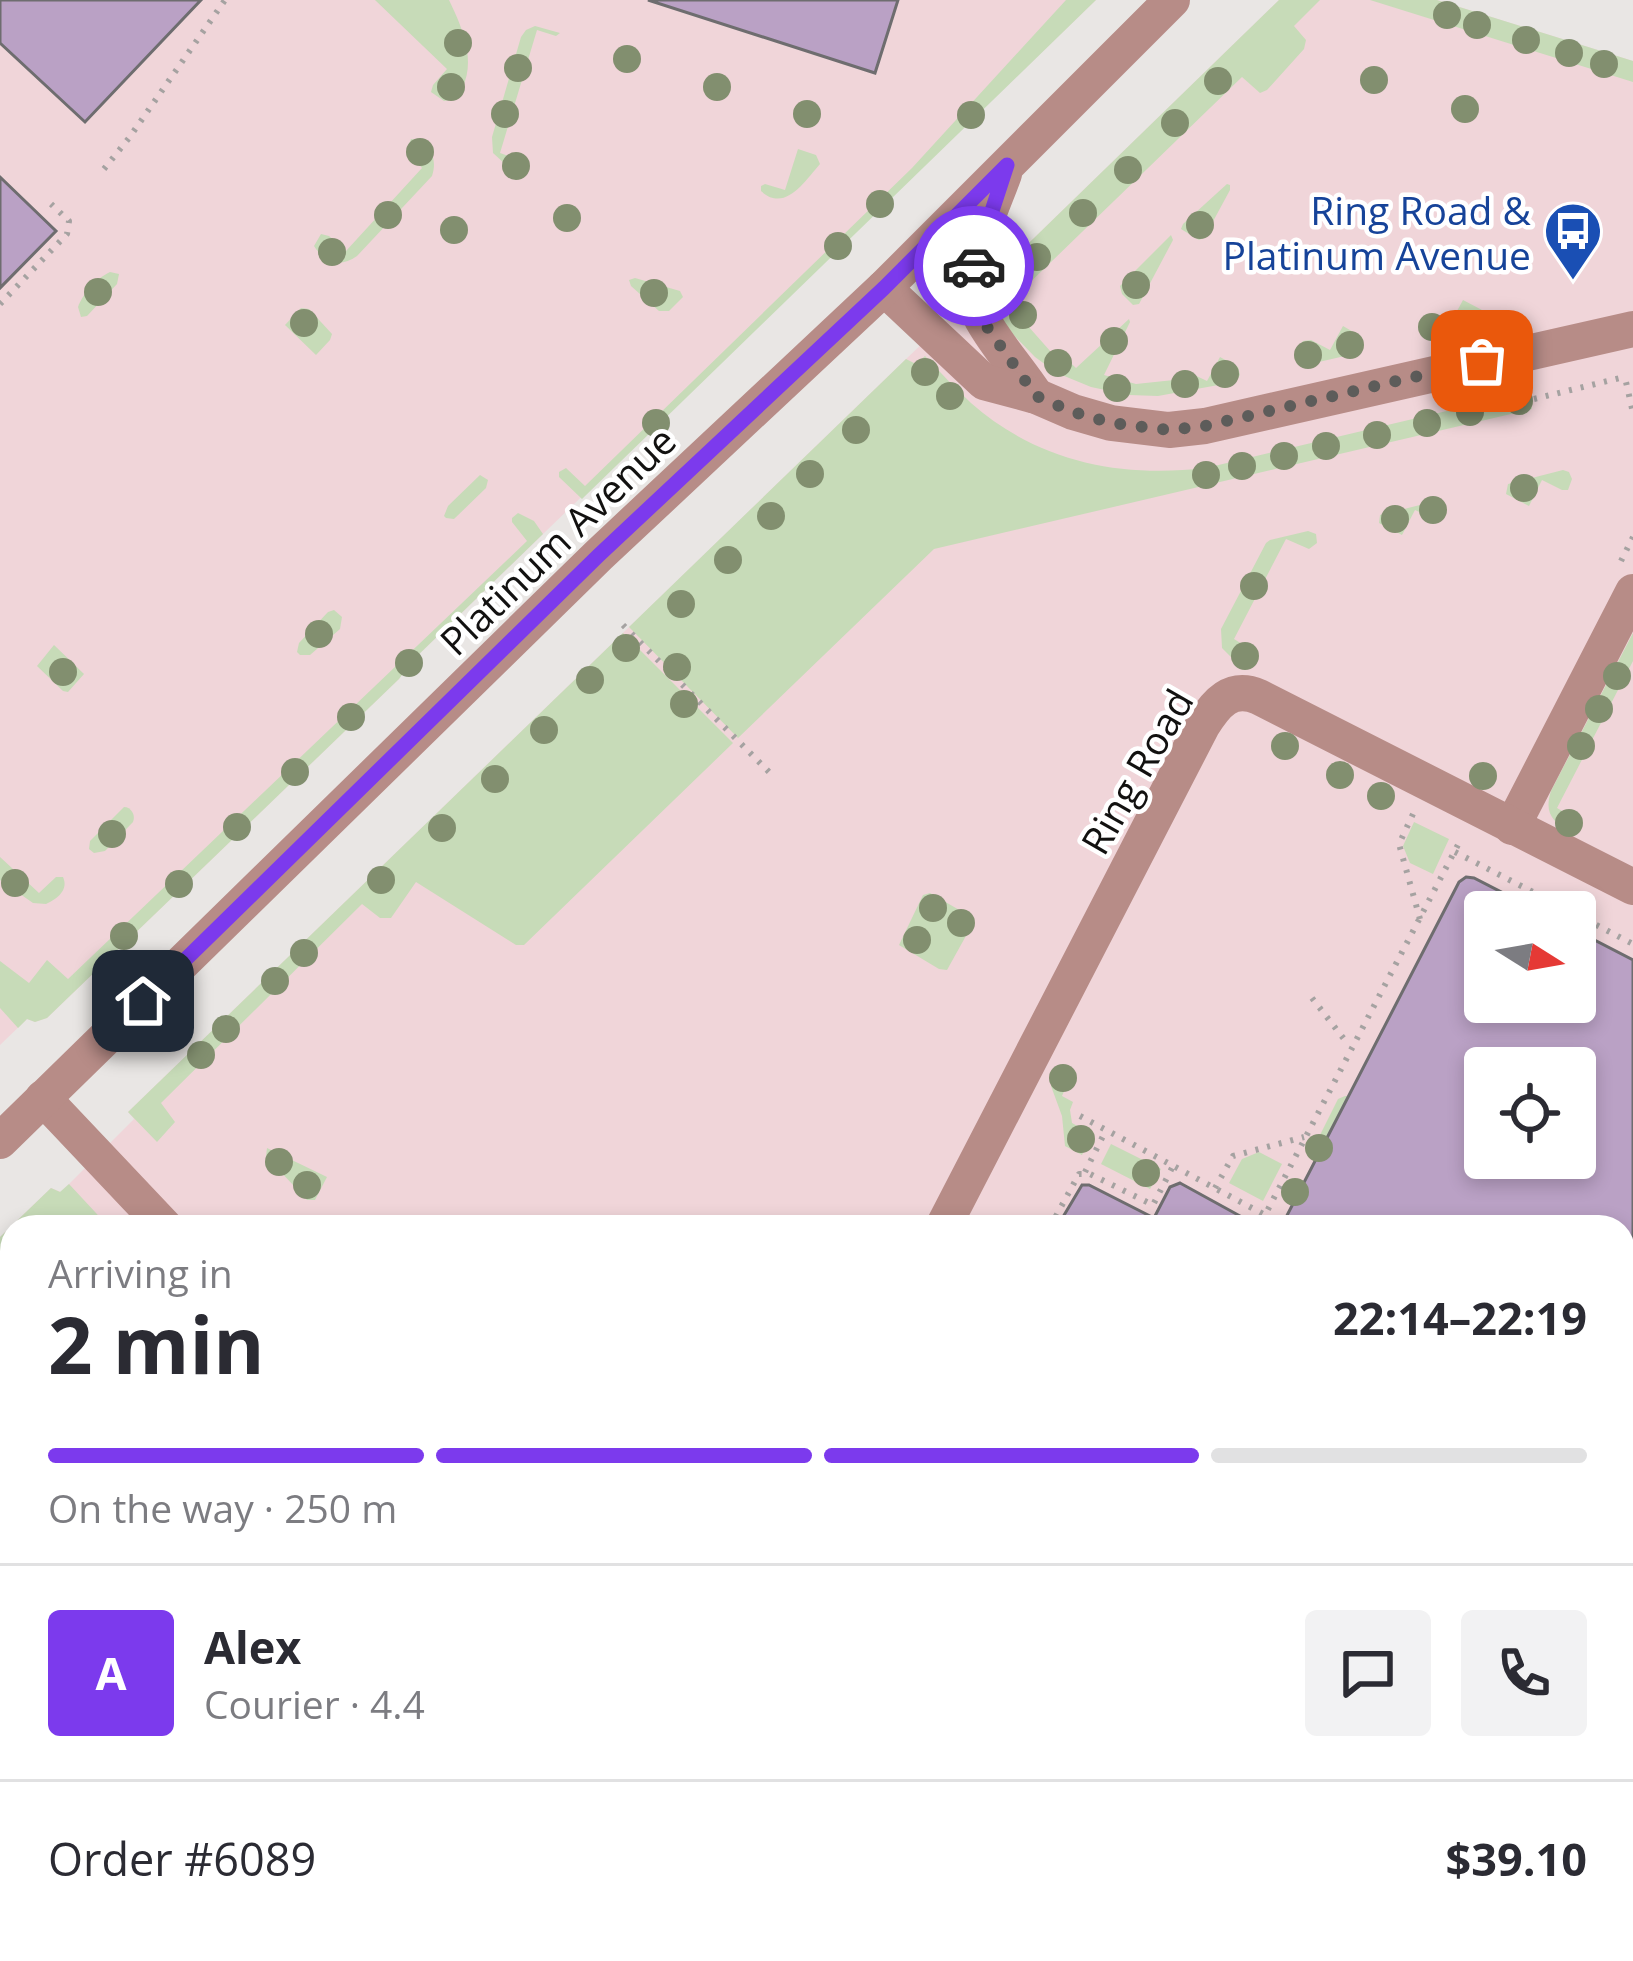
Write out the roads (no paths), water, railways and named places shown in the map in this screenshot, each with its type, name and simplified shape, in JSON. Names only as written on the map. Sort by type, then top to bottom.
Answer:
[{"type":"street","name":"Platinum Avenue","points":[[0,1141],[599,555],[884,288],[1172,0]]},
{"type":"street","points":[[1007,165],[975,256],[975,296],[980,317],[1036,396]]},
{"type":"street","points":[[884,288],[984,382],[1111,423],[1169,430],[1205,426],[1633,329]]},
{"type":"street","points":[[1512,826],[1633,592]]},
{"type":"street","name":"Ring Road","points":[[949,1215],[1202,726],[1218,702],[1232,693],[1245,692],[1633,887]]},
{"type":"street","points":[[43,1098],[153,1215]]},
{"type":"place","name":"Ring Road & Platinum Avenue","points":[[1573,282]]}]
